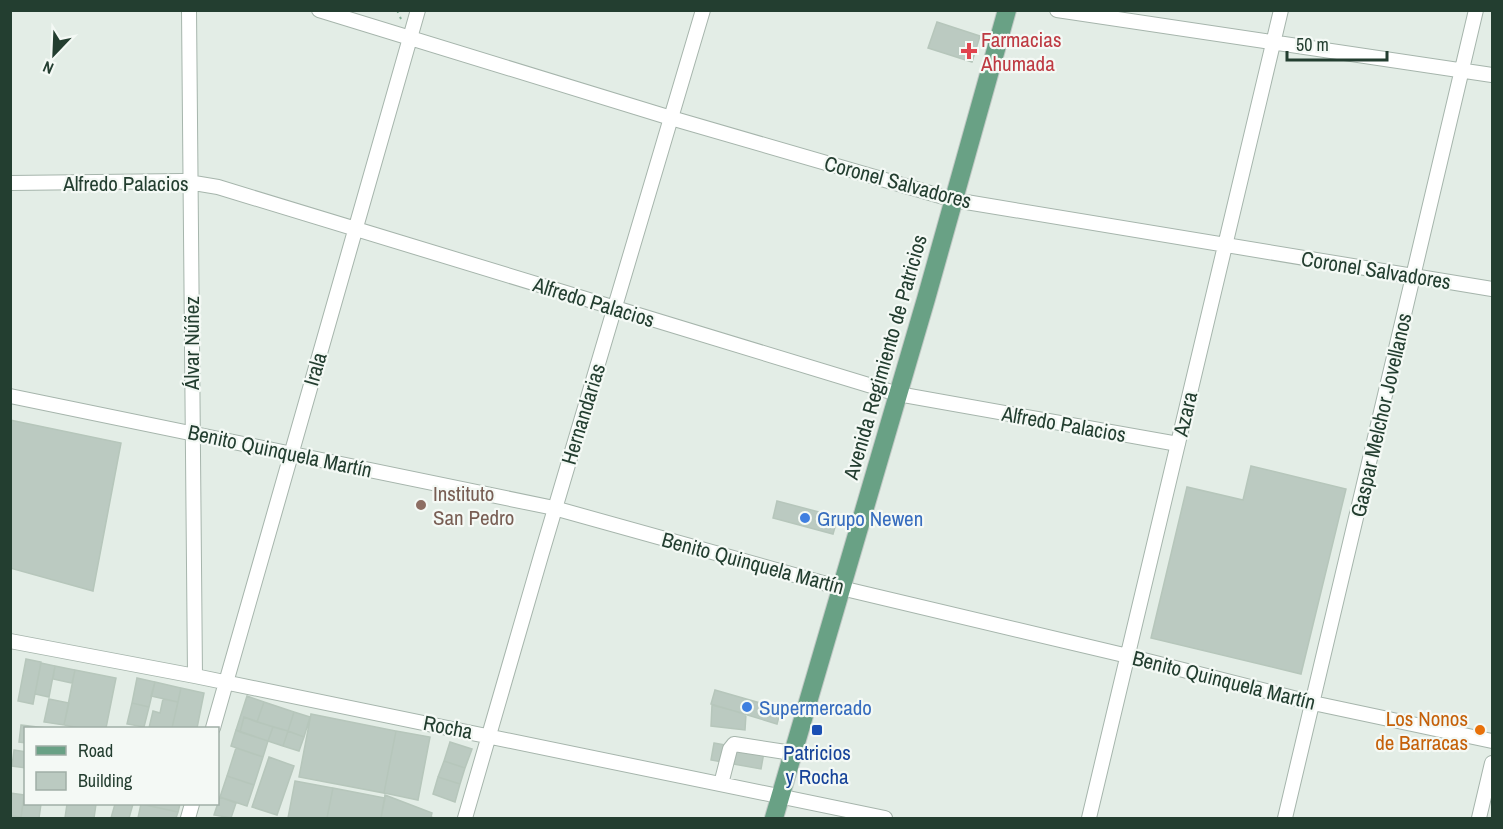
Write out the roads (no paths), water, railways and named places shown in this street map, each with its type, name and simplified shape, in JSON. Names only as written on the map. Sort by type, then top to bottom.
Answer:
[{"type":"main road","name":"Avenida Regimiento de Patricios","points":[[774,819],[1007,10]]},
{"type":"street","name":"Álvar Núñez","points":[[189,10],[191,433],[195,676]]},
{"type":"street","name":"Coronel Salvadores","points":[[319,10],[671,118],[954,200],[1492,289]]},
{"type":"street","name":"Irala","points":[[214,727],[418,10]]},
{"type":"street","name":"Hernandarias","points":[[465,819],[554,508],[703,10]]},
{"type":"street","points":[[1057,10],[1492,75]]},
{"type":"street","name":"Azara","points":[[1089,819],[1281,10]]},
{"type":"street","name":"Gaspar Melchor Jovellanos","points":[[1285,819],[1476,10]]},
{"type":"street","name":"Alfredo Palacios","points":[[10,183],[190,182],[218,187],[898,394],[1178,444]]},
{"type":"street","name":"Benito Quinquela Martín","points":[[10,396],[554,508],[841,588],[1128,656],[1313,703],[1492,741]]},
{"type":"street","name":"Rocha","points":[[10,641],[195,676],[885,819]]},
{"type":"street","points":[[721,784],[730,748],[734,744],[792,753]]},
{"type":"street","points":[[1479,819],[1492,763]]},
{"type":"place","name":"Farmacias Ahumada","points":[[969,51]]},
{"type":"place","name":"Instituto San Pedro","points":[[421,505]]},
{"type":"place","name":"Grupo Newen","points":[[805,518]]},
{"type":"place","name":"Supermercado","points":[[747,707]]},
{"type":"place","name":"Patricios y Rocha","points":[[817,730]]},
{"type":"place","name":"Los Nonos de Barracas","points":[[1480,730]]}]
